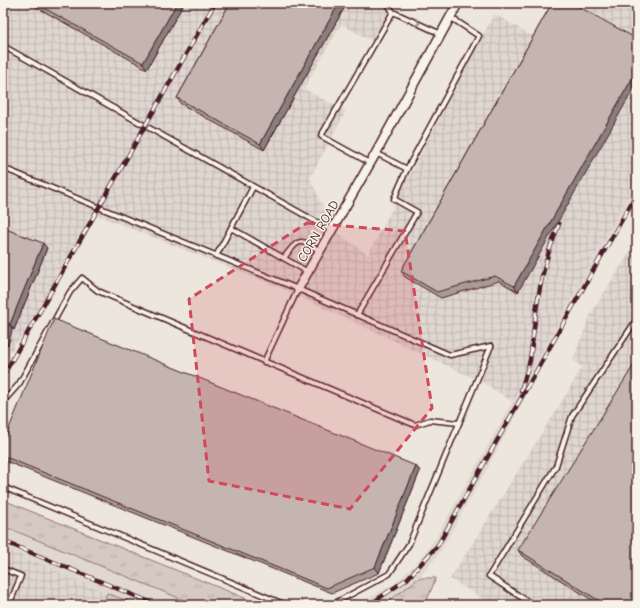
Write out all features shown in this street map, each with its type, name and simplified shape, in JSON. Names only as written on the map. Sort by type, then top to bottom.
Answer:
[{"type":"street","name":"CORN ROAD","points":[[298,289],[371,163],[458,3]]},
{"type":"lane","points":[[387,3],[393,12],[441,34]]},
{"type":"lane","points":[[371,163],[320,136],[393,12]]},
{"type":"lane","points":[[357,315],[417,212],[394,198],[407,169],[479,36],[450,17]]},
{"type":"lane","points":[[3,46],[332,231]]},
{"type":"lane","points":[[376,153],[407,169]]},
{"type":"lane","points":[[3,168],[298,289],[450,355],[490,346],[409,544],[389,574],[331,605]]},
{"type":"lane","points":[[216,256],[253,187]]},
{"type":"lane","points":[[231,228],[308,272]]},
{"type":"lane","points":[[284,258],[294,244],[301,241],[306,241],[320,251]]},
{"type":"lane","points":[[3,402],[19,384],[70,292],[82,278],[98,291],[415,425],[430,420],[459,422]]},
{"type":"lane","points":[[264,362],[298,289]]},
{"type":"lane","points":[[533,605],[489,576],[556,466],[572,416],[637,319]]},
{"type":"lane","points":[[3,487],[286,605]]},
{"type":"lane","points":[[3,569],[21,576],[9,605]]},
{"type":"highlighted area","points":[[307,223],[405,231],[432,408],[350,509],[209,481],[189,299]]},
{"type":"shaded area","points":[[3,3],[398,3],[375,43],[341,24],[304,89],[346,111],[310,178],[333,229],[368,255],[494,14],[541,41],[561,3],[637,3],[637,181],[513,402],[484,383],[281,288],[92,213],[28,327],[3,362]]},
{"type":"shaded area","points":[[637,181],[637,199],[545,360],[489,465],[439,554],[419,578],[394,599],[384,605],[357,605],[394,584],[417,563],[435,539]]},
{"type":"shaded area","points":[[637,241],[637,605],[494,605],[450,579],[582,367],[573,360],[590,315]]},
{"type":"shaded area","points":[[3,526],[196,605],[138,605],[107,593],[3,547]]},
{"type":"shaded area","points":[[3,547],[107,593],[103,605],[3,605]]},
{"type":"green space","points":[[3,500],[262,605],[196,605],[3,526]]},
{"type":"green space","points":[[419,578],[436,578],[425,605],[384,605]]},
{"type":"green space","points":[[107,593],[138,605],[103,605]]},
{"type":"building","points":[[35,3],[177,3],[143,63]]},
{"type":"building","points":[[230,3],[339,3],[260,144],[177,98]]},
{"type":"building","points":[[552,3],[572,3],[637,39],[637,70],[514,286],[495,276],[437,292],[401,271]]},
{"type":"building","points":[[3,228],[43,243],[10,324],[8,323],[4,339],[3,339]]},
{"type":"building","points":[[54,319],[416,466],[375,567],[327,588],[3,456],[3,443]]},
{"type":"building","points":[[637,360],[637,605],[606,605],[518,550]]},
{"type":"railway","points":[[3,376],[215,3]]},
{"type":"railway","points":[[369,605],[407,579],[438,545],[637,193]]},
{"type":"railway","points":[[521,391],[530,360],[542,277],[549,251],[559,224]]},
{"type":"railway","points":[[3,541],[157,605]]}]
